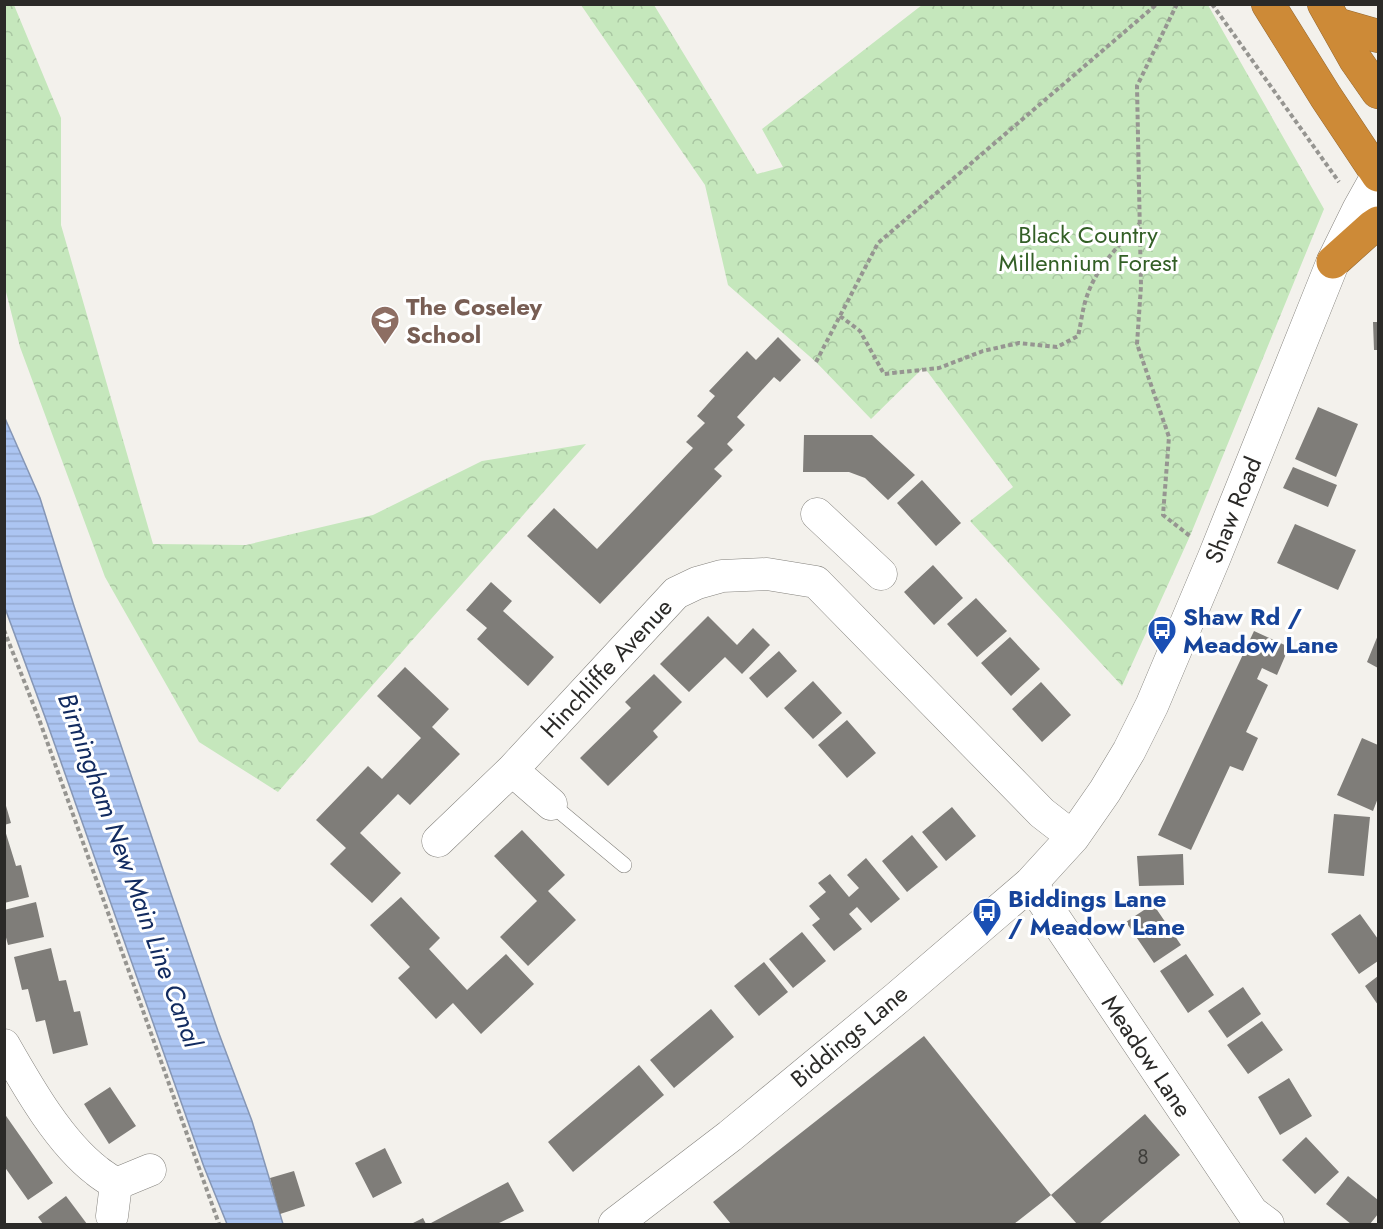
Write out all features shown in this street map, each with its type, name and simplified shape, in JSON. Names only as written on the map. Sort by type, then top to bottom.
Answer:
[{"type":"highway","points":[[1268,4],[1378,175]]},
{"type":"highway","points":[[1330,14],[1378,36]]},
{"type":"highway","points":[[1330,14],[1355,59],[1378,92]]},
{"type":"highway","points":[[1333,262],[1372,227],[1369,216]]},
{"type":"street","points":[[1369,216],[1378,175]]},
{"type":"street","name":"Shaw Road","points":[[1073,837],[1129,751],[1152,705],[1333,262]]},
{"type":"street","points":[[817,514],[881,574]]},
{"type":"street","points":[[852,546],[816,582],[1042,813],[1073,837]]},
{"type":"street","name":"Hinchliffe Avenue","points":[[438,841],[512,770],[676,593],[697,583],[722,576],[767,574],[816,582]]},
{"type":"street","points":[[512,770],[550,804]]},
{"type":"street","name":"Biddings Lane","points":[[615,1224],[730,1136],[897,998],[1031,883],[1073,837]]},
{"type":"street","name":"Meadow Lane","points":[[1031,883],[1252,1212],[1269,1224]]},
{"type":"street","points":[[4,1045],[27,1085],[56,1127],[78,1154],[96,1171],[116,1184]]},
{"type":"street","points":[[116,1184],[150,1170]]},
{"type":"street","points":[[112,1216],[116,1184]]},
{"type":"lane","points":[[550,804],[624,865]]},
{"type":"path","points":[[816,362],[878,243],[1157,4]]},
{"type":"path","points":[[1177,4],[1137,86],[1141,286],[1137,344],[1169,437],[1163,516],[1190,536]]},
{"type":"path","points":[[1212,4],[1293,120],[1369,216]]},
{"type":"path","points":[[840,316],[860,331],[884,374],[939,368],[983,351],[1018,343],[1057,347],[1078,336],[1086,298],[1100,269],[1139,224]]},
{"type":"path","points":[[4,630],[39,719],[219,1224]]},
{"type":"green space","points":[[4,5],[14,5],[61,118],[61,225],[153,544],[246,545],[373,515],[482,461],[586,444],[278,792],[199,742],[105,577],[20,347],[5,288]]},
{"type":"green space","name":"Black Country Millennium Forest","points":[[581,5],[654,5],[757,174],[783,167],[762,129],[922,5],[1208,5],[1324,209],[1190,536],[1122,686],[970,521],[1013,487],[924,367],[871,419],[816,362],[728,285],[705,185]]},
{"type":"water","name":"Birmingham New Main Line Canal","points":[[4,416],[40,498],[166,879],[218,1031],[252,1121],[283,1224],[227,1224],[204,1167],[5,608]]},
{"type":"building","points":[[1373,322],[1378,322],[1378,350],[1374,350]]},
{"type":"building","points":[[778,337],[801,360],[780,382],[774,377],[737,417],[745,425],[727,444],[733,450],[714,469],[722,476],[600,604],[527,536],[554,508],[597,549],[693,448],[686,442],[705,423],[697,416],[715,396],[709,391],[747,351],[756,360]]},
{"type":"building","points":[[1318,407],[1358,424],[1336,477],[1295,459]]},
{"type":"building","points":[[804,435],[872,435],[915,475],[888,500],[865,478],[849,472],[803,472]]},
{"type":"building","points":[[1293,467],[1337,485],[1328,507],[1283,488]]},
{"type":"building","points":[[922,480],[961,523],[936,546],[897,503]]},
{"type":"building","points":[[1295,524],[1356,550],[1338,590],[1277,563]]},
{"type":"building","points":[[933,565],[963,598],[934,625],[904,592]]},
{"type":"building","points":[[491,582],[512,601],[503,611],[554,657],[528,686],[477,639],[487,628],[466,610]]},
{"type":"building","points":[[976,598],[1007,631],[977,657],[947,624]]},
{"type":"building","points":[[708,616],[737,645],[753,628],[770,645],[742,674],[725,657],[689,692],[660,664]]},
{"type":"building","points":[[1254,631],[1289,647],[1277,675],[1262,668],[1257,679],[1268,685],[1246,732],[1258,738],[1243,771],[1230,766],[1191,850],[1158,835]]},
{"type":"building","points":[[1378,635],[1378,668],[1367,662]]},
{"type":"building","points":[[1010,637],[1040,669],[1011,696],[981,663]]},
{"type":"building","points":[[779,651],[797,671],[767,698],[749,678]]},
{"type":"building","points":[[405,667],[449,709],[432,727],[460,754],[410,805],[398,794],[360,833],[401,873],[372,903],[330,864],[346,848],[316,820],[368,766],[382,779],[421,738],[377,696]]},
{"type":"building","points":[[654,674],[682,702],[653,731],[658,737],[608,786],[580,758],[631,708],[625,702]]},
{"type":"building","points":[[813,681],[842,713],[813,739],[784,708]]},
{"type":"building","points":[[1041,682],[1071,715],[1042,742],[1012,709]]},
{"type":"building","points":[[847,720],[876,753],[847,778],[818,745]]},
{"type":"building","points":[[1362,738],[1378,745],[1378,798],[1373,811],[1337,795]]},
{"type":"building","points":[[4,799],[11,823],[4,825]]},
{"type":"building","points":[[952,807],[976,836],[946,861],[922,832]]},
{"type":"building","points":[[1334,814],[1370,817],[1364,876],[1328,873]]},
{"type":"building","points":[[4,827],[16,866],[21,865],[29,897],[4,903]]},
{"type":"building","points":[[522,830],[565,875],[548,891],[576,920],[528,966],[500,937],[537,901],[494,856]]},
{"type":"building","points":[[912,835],[938,867],[907,892],[882,861]]},
{"type":"building","points":[[1183,854],[1184,885],[1139,886],[1137,856]]},
{"type":"building","points":[[866,858],[900,899],[871,923],[857,907],[849,914],[862,929],[834,951],[812,925],[820,919],[809,906],[826,892],[818,883],[830,874],[849,897],[859,888],[847,875]]},
{"type":"building","points":[[401,897],[440,938],[429,949],[467,990],[506,954],[534,984],[481,1034],[453,1003],[436,1019],[398,978],[410,967],[370,925]]},
{"type":"building","points":[[36,902],[44,937],[8,945],[4,930],[4,910]]},
{"type":"building","points":[[1153,904],[1181,945],[1154,963],[1126,922]]},
{"type":"building","points":[[1360,914],[1378,939],[1378,961],[1359,974],[1331,934]]},
{"type":"building","points":[[802,932],[826,961],[793,988],[769,959]]},
{"type":"building","points":[[51,948],[59,981],[66,980],[74,1012],[80,1011],[88,1045],[53,1054],[45,1020],[36,1022],[28,989],[22,990],[14,957]]},
{"type":"building","points":[[1186,954],[1214,995],[1188,1013],[1160,971]]},
{"type":"building","points":[[764,962],[788,992],[759,1016],[734,986]]},
{"type":"building","points":[[1378,976],[1378,1005],[1365,986]]},
{"type":"building","points":[[1243,987],[1261,1014],[1227,1038],[1208,1011]]},
{"type":"building","points":[[711,1009],[734,1037],[674,1088],[650,1060]]},
{"type":"building","points":[[1262,1021],[1283,1050],[1248,1074],[1227,1045]]},
{"type":"building","points":[[924,1036],[1051,1195],[1014,1224],[731,1224],[713,1202]]},
{"type":"building","points":[[639,1065],[664,1095],[573,1172],[548,1142]]},
{"type":"building","points":[[1289,1078],[1312,1116],[1280,1135],[1258,1097]]},
{"type":"building","points":[[110,1087],[136,1126],[109,1144],[84,1104]]},
{"type":"building","points":[[4,1113],[53,1183],[28,1200],[4,1166]]},
{"type":"building","points":[[1145,1114],[1180,1155],[1099,1224],[1077,1224],[1051,1195]]},
{"type":"building","points":[[1306,1137],[1339,1172],[1315,1194],[1282,1160]]},
{"type":"building","points":[[385,1148],[402,1183],[373,1198],[355,1163]]},
{"type":"building","points":[[294,1171],[305,1206],[280,1214],[270,1178]]},
{"type":"building","points":[[1348,1176],[1378,1200],[1378,1214],[1370,1224],[1351,1224],[1326,1204]]},
{"type":"building","points":[[508,1182],[524,1211],[497,1224],[431,1223]]},
{"type":"building","points":[[66,1196],[87,1224],[43,1224],[38,1217]]},
{"type":"building","points":[[423,1218],[426,1224],[411,1224]]},
{"type":"place","name":"The Coseley School","points":[[385,346]]},
{"type":"place","name":"Shaw Rd / Meadow Lane","points":[[1162,656]]},
{"type":"place","name":"Biddings Lane / Meadow Lane","points":[[987,938]]}]
